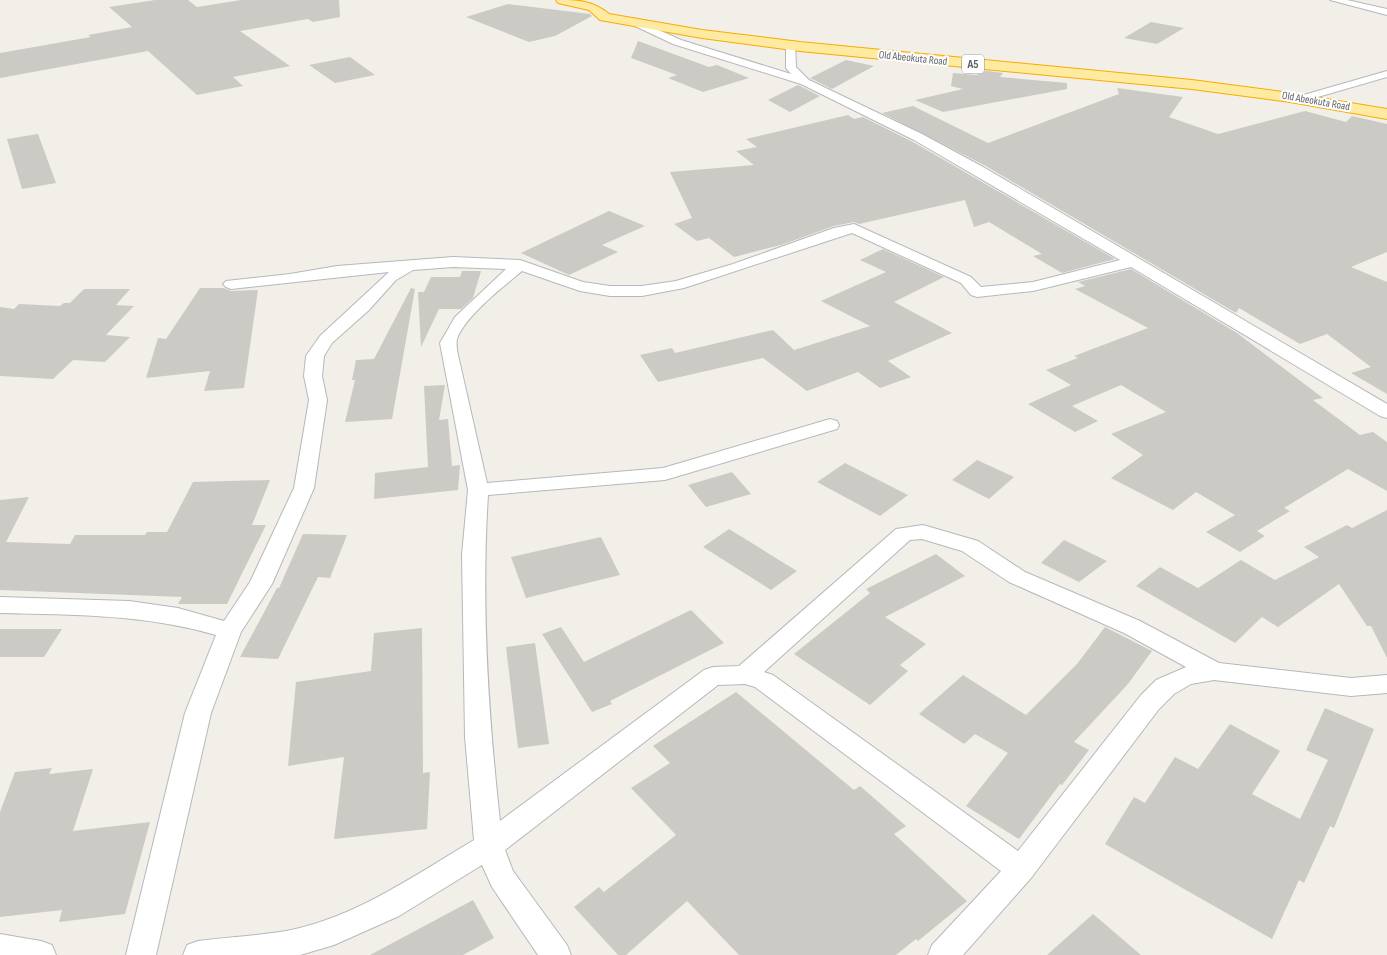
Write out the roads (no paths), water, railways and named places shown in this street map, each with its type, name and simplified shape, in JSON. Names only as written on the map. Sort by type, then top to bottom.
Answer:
[{"type":"highway","name":"Old Abeokuta Road","points":[[562,0],[593,7],[605,17],[638,24],[791,45],[1199,84],[1304,98],[1387,114]]},
{"type":"street","points":[[1335,0],[1387,12]]},
{"type":"street","points":[[638,24],[677,42],[805,82],[918,138],[978,170],[1387,412]]},
{"type":"street","points":[[791,45],[791,68],[805,82]]},
{"type":"street","points":[[1304,98],[1387,74]]},
{"type":"street","points":[[231,284],[411,264],[454,262],[520,265],[580,286],[610,291],[642,291],[678,285],[738,267],[839,231],[854,228],[966,280],[977,292],[995,293],[1015,290],[1131,262]]},
{"type":"street","points":[[141,955],[198,713],[230,632],[261,584],[304,488],[318,400],[313,376],[315,356],[326,340],[363,307],[391,277],[411,264]]},
{"type":"street","points":[[520,265],[486,294],[448,340],[453,376],[478,490],[473,555],[478,736],[489,846],[502,878],[556,955]]},
{"type":"street","points":[[478,490],[665,474],[830,424]]},
{"type":"street","points":[[745,675],[904,534],[923,532],[970,546],[1017,577],[1132,627],[1214,671]]},
{"type":"street","points":[[0,605],[129,609],[178,616],[230,632]]},
{"type":"street","points":[[943,955],[1021,869],[1150,702],[1164,687],[1185,676],[1214,671],[1351,686],[1387,684]]},
{"type":"street","points":[[198,955],[286,945],[334,931],[388,907],[489,846],[713,676],[745,675],[764,681],[1021,869]]},
{"type":"street","points":[[0,948],[41,955]]}]
